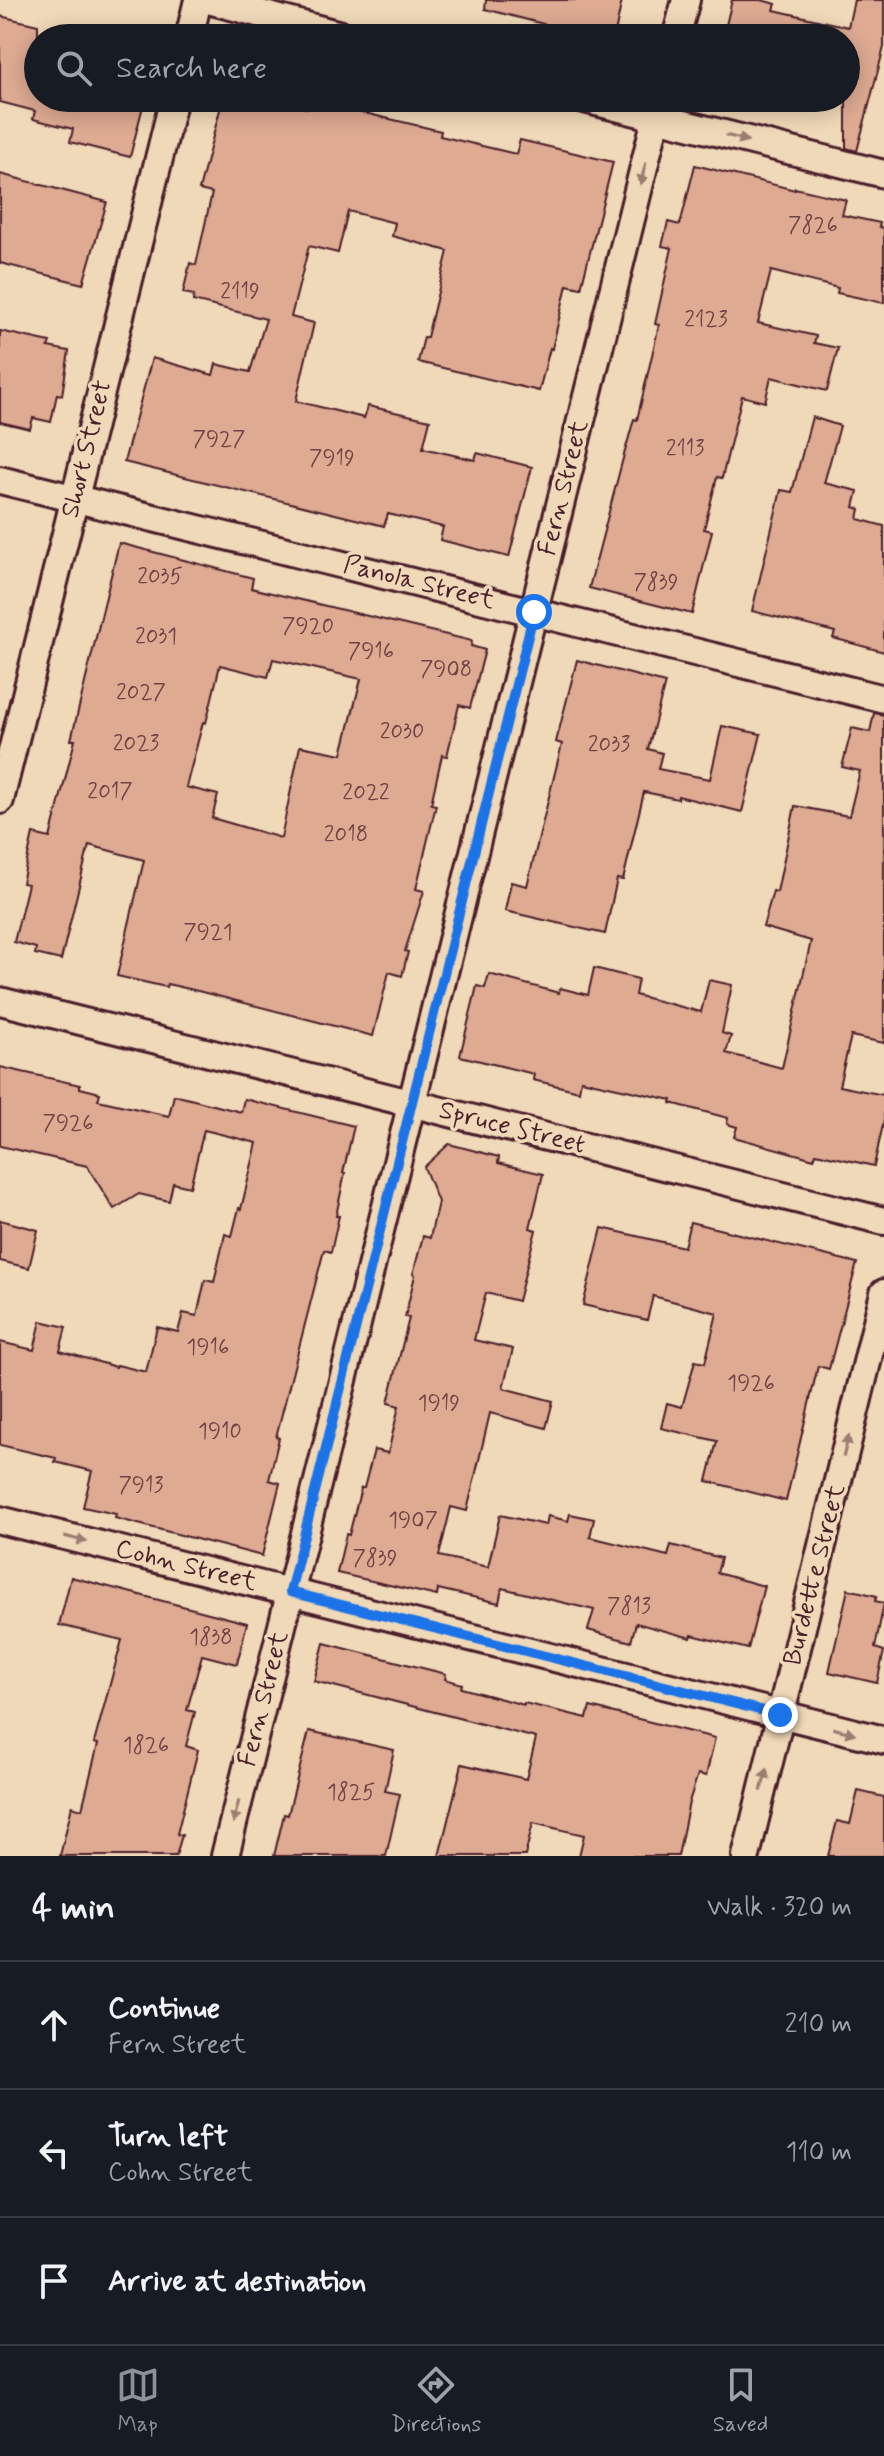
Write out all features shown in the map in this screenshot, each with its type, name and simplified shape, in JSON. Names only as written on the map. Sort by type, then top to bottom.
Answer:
[{"type":"street","points":[[192,24],[198,0]]},
{"type":"street","points":[[208,0],[299,24]]},
{"type":"street","points":[[680,24],[686,0]]},
{"type":"street","name":"Short Street","points":[[0,800],[171,112]]},
{"type":"street","name":"Fern Street","points":[[225,1856],[658,112]]},
{"type":"street","points":[[673,112],[884,174]]},
{"type":"street","name":"Panola Street","points":[[0,480],[884,699]]},
{"type":"street","name":"Spruce Street","points":[[0,1001],[884,1221]]},
{"type":"street","name":"Burdette Street","points":[[746,1856],[884,1293]]},
{"type":"street","name":"Cohn Street","points":[[0,1520],[884,1740]]},
{"type":"building","points":[[486,0],[622,0],[617,24],[543,24],[485,9]]},
{"type":"building","points":[[732,0],[761,0],[776,4],[774,10],[835,24],[726,24]]},
{"type":"building","points":[[854,0],[884,0],[884,47],[857,151],[846,148],[846,112],[860,112],[860,24],[849,24]]},
{"type":"building","points":[[0,16],[34,24],[24,24],[24,108],[0,102]]},
{"type":"building","points":[[35,112],[141,112],[130,157],[70,142],[73,129],[33,119]]},
{"type":"building","points":[[219,112],[360,112],[441,131],[440,136],[516,154],[520,140],[613,162],[581,288],[567,285],[539,391],[418,362],[448,251],[392,236],[395,223],[348,211],[338,253],[309,246],[291,317],[314,323],[296,401],[364,418],[368,406],[430,420],[423,448],[475,460],[477,453],[532,467],[509,557],[440,540],[443,527],[388,514],[384,526],[124,462],[152,358],[213,375],[216,364],[250,372],[266,319],[193,301],[194,295],[183,293],[190,263],[196,265],[212,193],[199,190]]},
{"type":"building","points":[[695,165],[846,200],[842,215],[880,223],[879,227],[884,228],[884,303],[837,293],[838,288],[771,271],[758,323],[816,336],[814,343],[838,348],[827,391],[771,377],[765,402],[742,396],[722,478],[717,477],[704,529],[712,531],[692,614],[589,588],[634,419],[637,420],[659,325],[655,324],[672,248],[662,246],[668,222],[680,225]]},
{"type":"building","points":[[0,174],[107,202],[83,284],[0,263]]},
{"type":"building","points":[[0,331],[50,342],[48,347],[69,351],[62,395],[57,394],[51,422],[33,418],[30,429],[0,422]]},
{"type":"building","points":[[812,417],[840,426],[824,483],[858,491],[854,507],[860,509],[858,519],[884,526],[884,652],[833,638],[835,632],[752,611],[781,490],[792,492]]},
{"type":"building","points":[[119,543],[253,578],[251,588],[472,641],[471,646],[485,650],[470,708],[459,705],[447,756],[442,755],[431,804],[436,805],[416,889],[424,891],[405,951],[408,952],[402,976],[389,972],[373,1036],[198,991],[117,976],[144,860],[89,845],[61,960],[35,954],[36,948],[14,942],[28,884],[22,883],[33,834],[50,838],[75,740],[71,740]],"holes":[[[273,659],[361,679],[342,754],[300,746],[281,838],[212,818],[218,795],[186,787],[220,665],[268,677]]]},
{"type":"building","points":[[577,660],[665,683],[648,749],[662,753],[658,769],[710,779],[722,726],[761,734],[742,812],[678,796],[678,799],[644,792],[623,880],[617,879],[605,934],[505,911],[511,882],[527,886],[562,744],[556,742]]},
{"type":"building","points":[[874,713],[884,715],[884,1043],[851,1036],[839,1086],[884,1095],[884,1120],[874,1166],[816,1153],[814,1159],[734,1137],[737,1127],[727,1124],[728,1118],[671,1103],[672,1100],[581,1080],[579,1091],[533,1080],[534,1074],[460,1056],[477,986],[485,988],[489,974],[559,993],[560,988],[588,995],[594,968],[638,979],[635,995],[701,1012],[709,980],[732,985],[722,1033],[731,1036],[726,1053],[782,1068],[811,941],[763,927],[773,891],[777,892],[795,806],[849,816],[860,771],[842,767],[852,728],[870,732]]},
{"type":"building","points":[[0,1067],[80,1085],[80,1088],[100,1093],[98,1100],[169,1116],[174,1095],[241,1112],[244,1099],[354,1126],[331,1252],[324,1250],[276,1437],[279,1438],[269,1480],[280,1483],[262,1556],[83,1507],[92,1471],[55,1462],[56,1458],[0,1445],[0,1342],[34,1350],[41,1321],[66,1327],[60,1351],[146,1372],[157,1327],[178,1332],[183,1313],[197,1316],[205,1280],[214,1282],[225,1234],[232,1236],[241,1209],[257,1143],[204,1130],[190,1187],[173,1183],[169,1201],[139,1194],[114,1209],[87,1166],[0,1146]]},
{"type":"building","points":[[449,1144],[499,1157],[498,1163],[543,1174],[530,1228],[536,1230],[518,1301],[486,1293],[474,1340],[513,1349],[503,1388],[553,1401],[546,1428],[490,1413],[467,1511],[451,1507],[439,1556],[488,1567],[500,1515],[546,1525],[548,1516],[568,1521],[570,1514],[594,1519],[590,1537],[668,1556],[671,1545],[721,1558],[717,1573],[764,1586],[748,1649],[636,1623],[631,1642],[588,1630],[594,1610],[502,1588],[499,1603],[438,1589],[437,1596],[337,1573],[346,1534],[349,1535],[374,1450],[388,1453],[399,1406],[388,1403],[409,1318],[405,1317],[413,1274],[423,1236],[430,1238],[438,1202],[424,1167]]},
{"type":"building","points":[[0,1220],[38,1230],[29,1268],[0,1261]]},
{"type":"building","points":[[690,1222],[857,1263],[829,1369],[818,1366],[786,1501],[707,1481],[717,1441],[661,1428],[667,1403],[682,1407],[695,1361],[705,1363],[717,1313],[653,1296],[647,1320],[583,1305],[602,1228],[684,1247]]},
{"type":"building","points":[[71,1577],[247,1623],[237,1664],[202,1655],[187,1710],[195,1712],[186,1746],[198,1750],[177,1834],[182,1835],[176,1856],[60,1856],[72,1806],[82,1809],[98,1744],[94,1743],[122,1640],[59,1625]]},
{"type":"building","points":[[848,1589],[877,1596],[875,1601],[884,1603],[875,1648],[884,1651],[877,1683],[829,1672]]},
{"type":"building","points":[[324,1643],[446,1674],[445,1679],[462,1684],[461,1688],[524,1705],[587,1718],[590,1707],[715,1738],[706,1776],[698,1774],[689,1802],[678,1856],[579,1856],[584,1835],[533,1823],[525,1856],[439,1856],[462,1764],[526,1779],[536,1738],[314,1681]]},
{"type":"building","points":[[309,1731],[394,1750],[385,1791],[400,1794],[386,1856],[274,1856],[284,1814],[288,1815]]},
{"type":"building","points":[[858,1791],[884,1797],[884,1856],[828,1856],[837,1821],[850,1824]]},
{"type":"route","points":[[534,612],[290,1592],[780,1715]]}]
